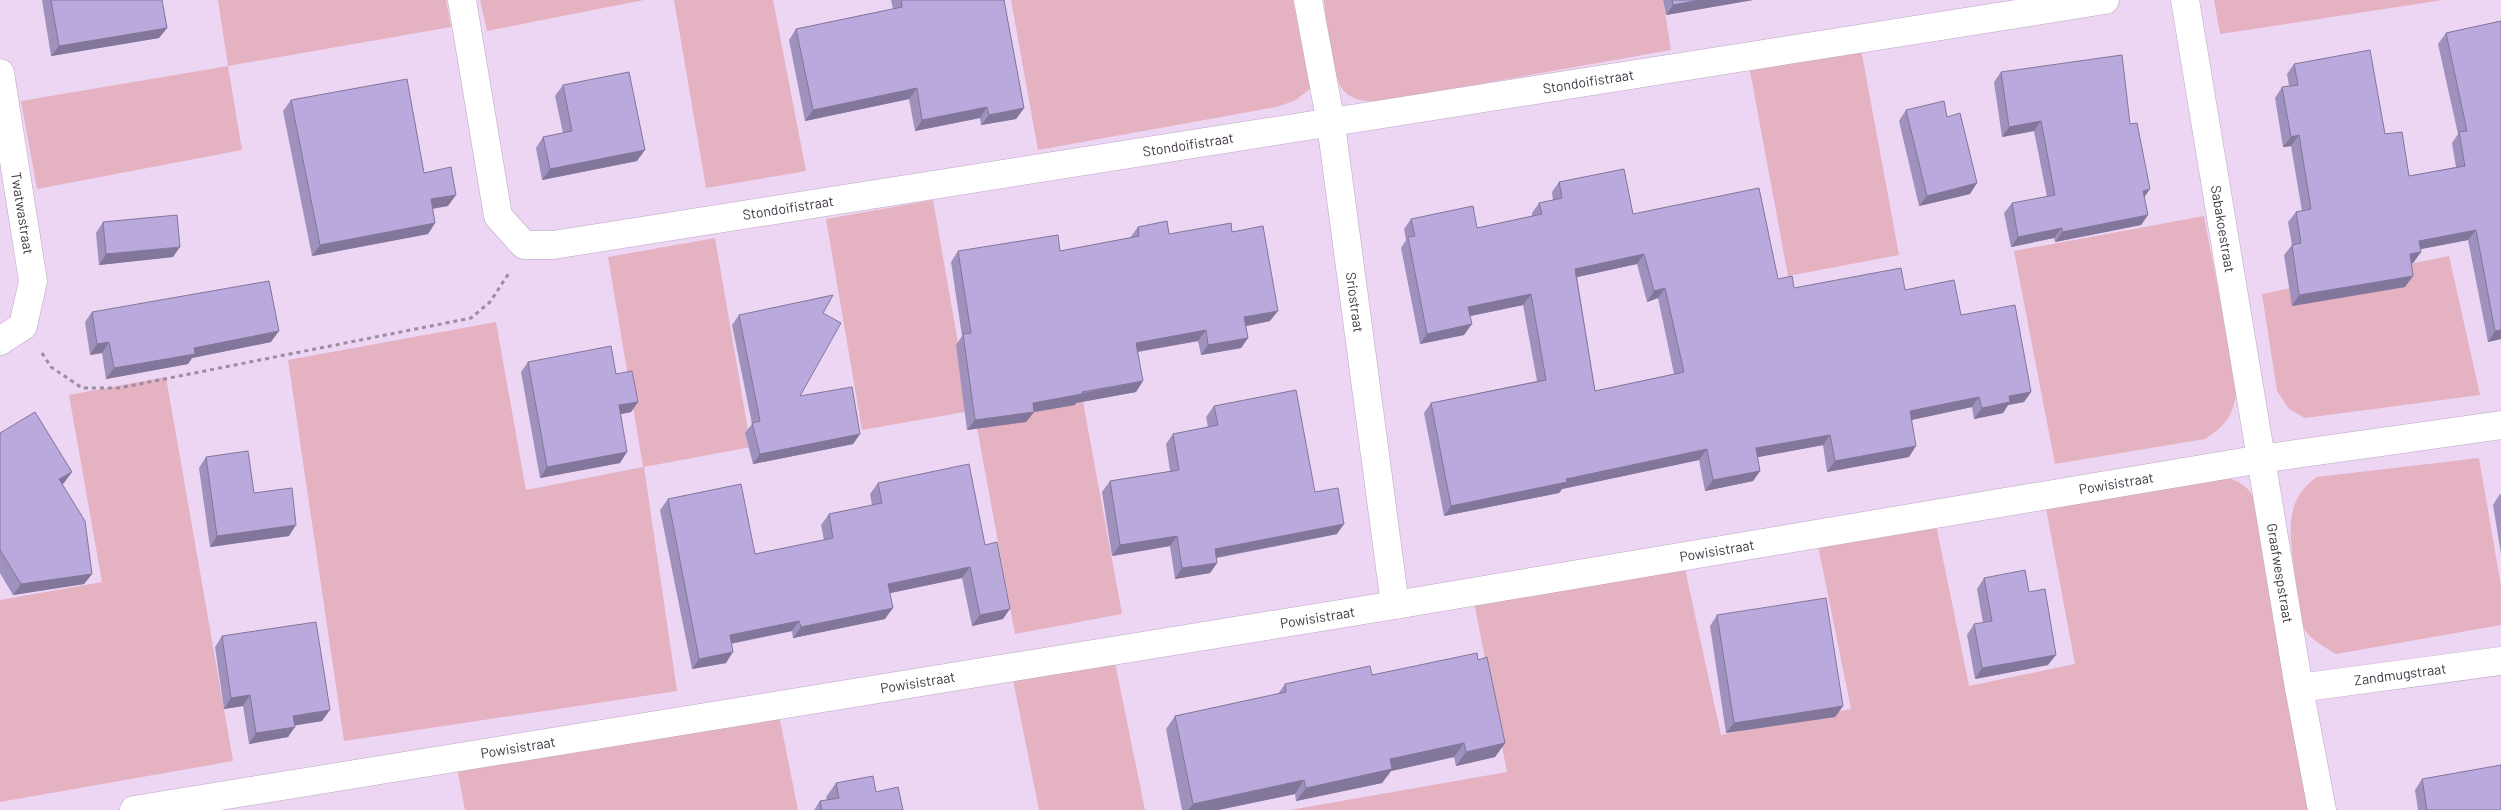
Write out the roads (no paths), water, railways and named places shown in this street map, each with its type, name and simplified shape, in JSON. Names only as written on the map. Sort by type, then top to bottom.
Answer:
[{"type":"street","name":"Stondoifistraat","points":[[462,0],[498,216],[524,245],[553,245],[1330,124],[2105,0]]},
{"type":"street","name":"Sriostraat","points":[[1308,0],[1330,124],[1395,605]]},
{"type":"street","name":"Sabakoestraat","points":[[2184,0],[2261,459]]},
{"type":"street","name":"Twatwastraat","points":[[0,73],[33,281],[23,326],[0,341]]},
{"type":"street","name":"Powisistraat","points":[[134,810],[177,806],[1395,605],[2261,459],[2501,425]]},
{"type":"street","name":"Graafwespstraat","points":[[2261,459],[2299,688],[2322,810]]},
{"type":"street","name":"Zandmugstraat","points":[[2299,688],[2501,661]]}]
